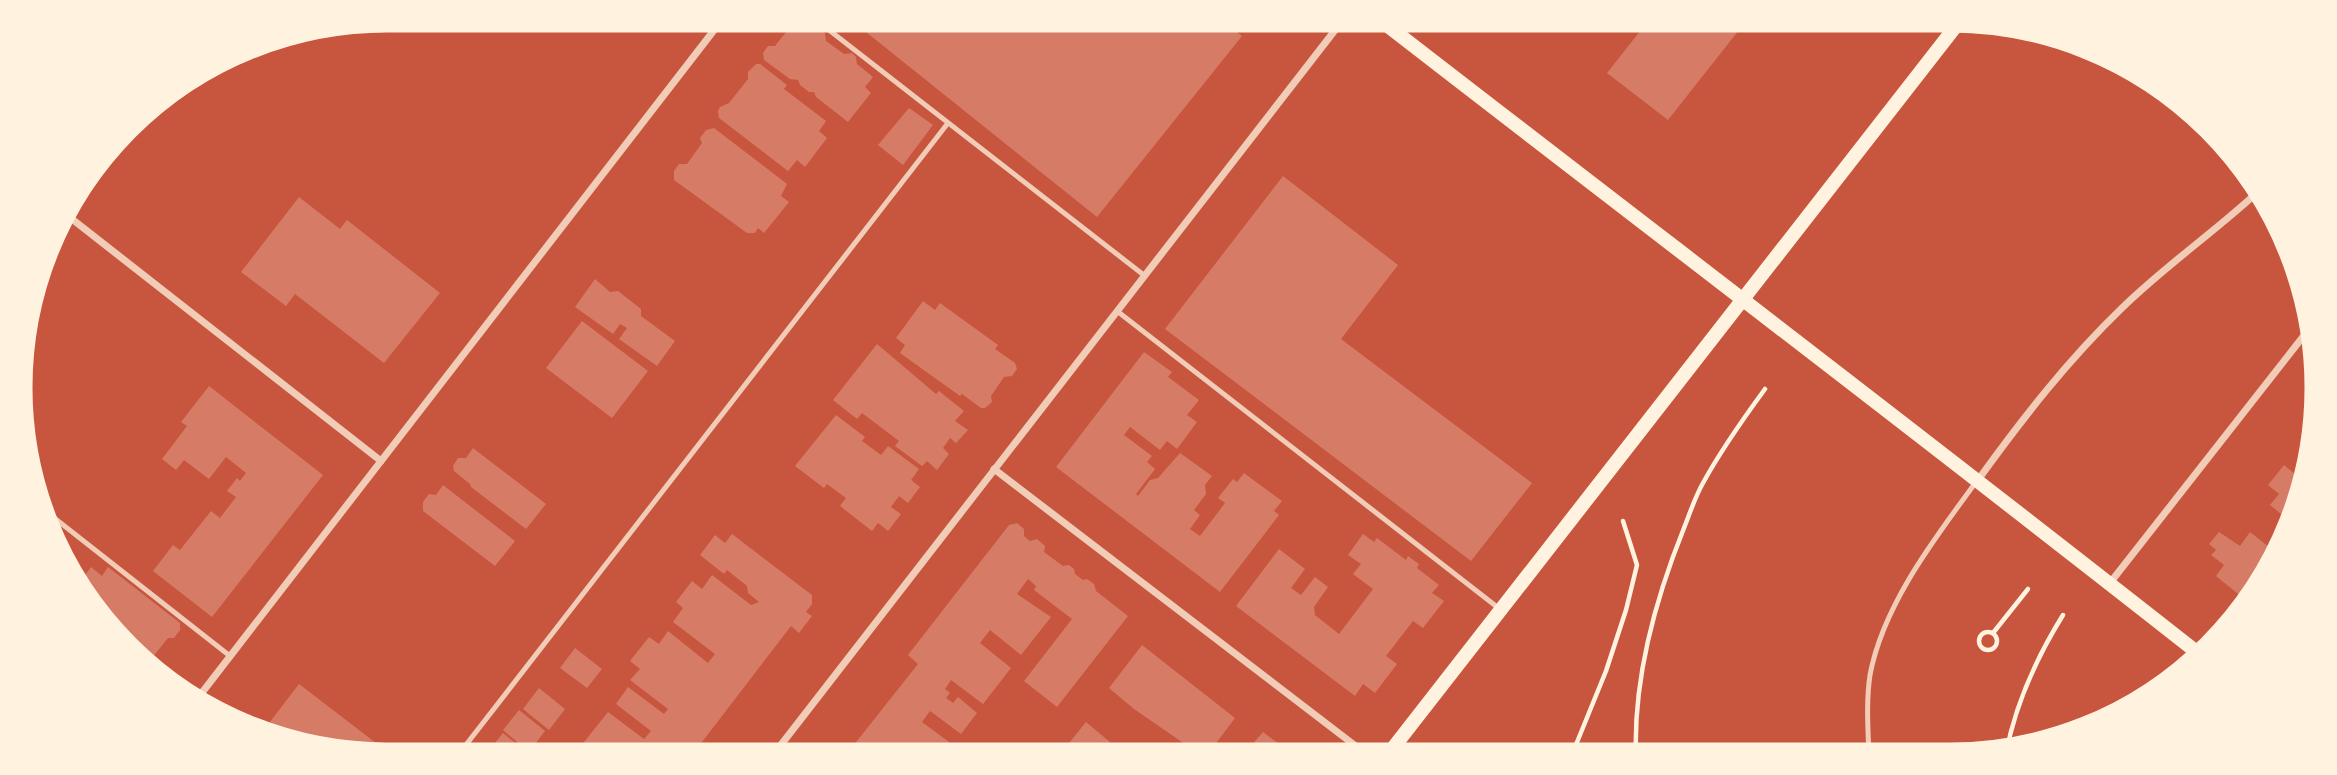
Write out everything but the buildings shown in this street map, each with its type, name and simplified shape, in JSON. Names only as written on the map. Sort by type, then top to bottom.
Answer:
[{"type":"main road","points":[[1391,28],[1978,480],[2195,651]]},
{"type":"main road","points":[[1394,747],[1955,28]]},
{"type":"street","points":[[201,694],[716,28]]},
{"type":"street","points":[[778,747],[1337,28]]},
{"type":"street","points":[[1978,480],[2034,404],[2081,349],[2124,306],[2253,196]]},
{"type":"street","points":[[71,218],[381,461]]},
{"type":"street","points":[[2110,583],[2305,334]]},
{"type":"street","points":[[994,469],[1357,747]]},
{"type":"lane","points":[[826,28],[1144,275]]},
{"type":"lane","points":[[464,747],[948,123]]},
{"type":"lane","points":[[1117,311],[1501,610]]},
{"type":"lane","points":[[1869,747],[1867,710],[1870,674],[1888,621],[1910,578],[1936,537],[1978,480]]},
{"type":"lane","points":[[52,517],[230,656]]},
{"type":"path","points":[[1636,747],[1639,686],[1650,632],[1669,565],[1702,484],[1765,389]]},
{"type":"path","points":[[1575,747],[1606,671],[1637,565],[1623,521]]},
{"type":"path","points":[[1993,633],[2028,589]]},
{"type":"path","points":[[2009,742],[2034,670],[2063,615]]},
{"type":"path","points":[[1989,631],[1993,633],[1996,646],[1987,650],[1982,648],[1979,644],[1980,635],[1989,631]]}]
